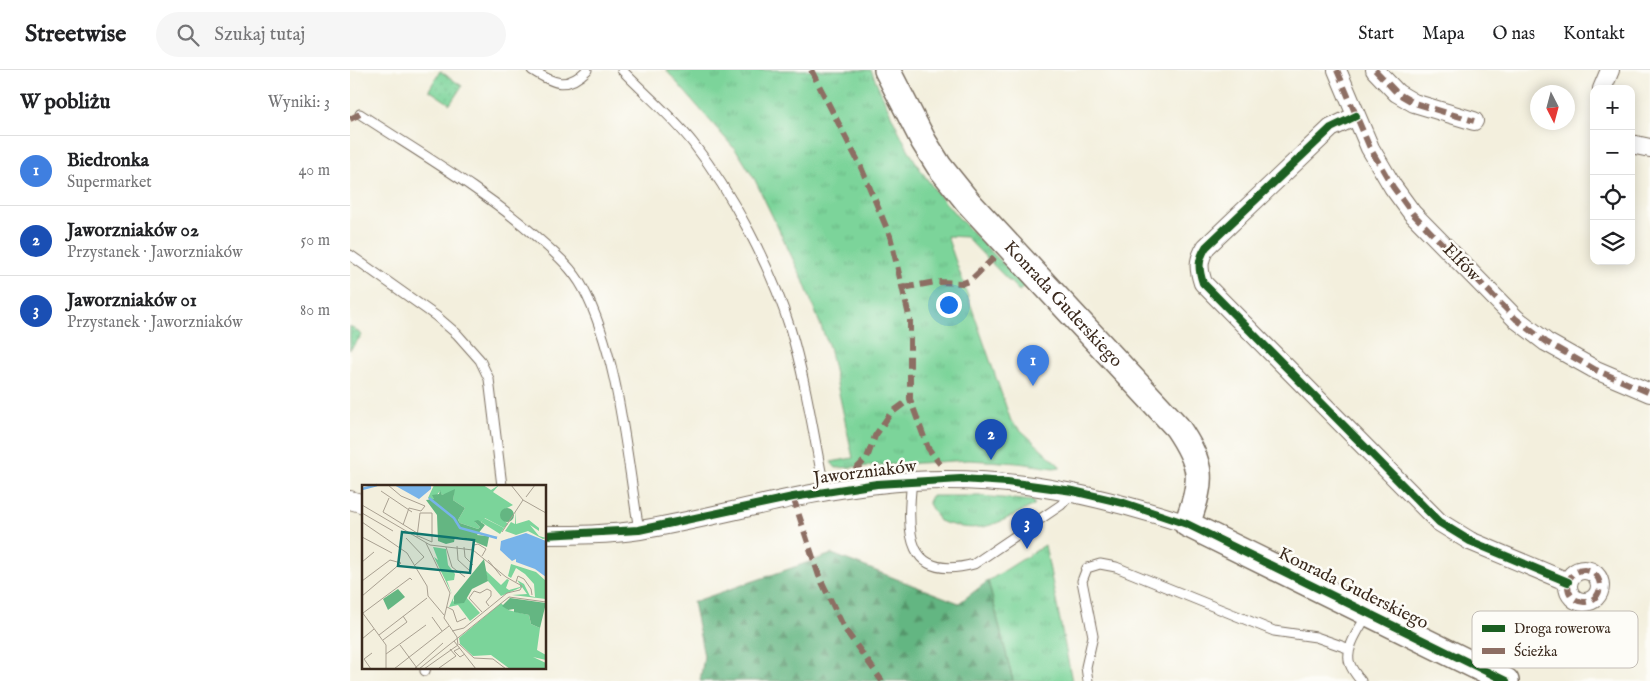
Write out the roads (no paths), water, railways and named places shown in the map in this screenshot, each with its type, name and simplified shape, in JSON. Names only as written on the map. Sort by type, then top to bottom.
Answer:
[{"type":"street","name":"Konrada Guderskiego","points":[[887,70],[929,150],[968,202],[1177,427],[1189,444],[1195,456],[1199,473],[1199,489],[1187,524],[1472,664]]},
{"type":"street","name":"Elfów","points":[[1337,70],[1356,116],[1388,179],[1412,213],[1516,319],[1572,358],[1650,392]]},
{"type":"street","points":[[1375,70],[1397,93],[1414,103],[1474,121]]},
{"type":"street","points":[[1604,85],[1610,70]]},
{"type":"street","points":[[1356,116],[1331,128],[1206,247],[1200,257],[1198,271],[1203,283],[1439,522],[1470,540],[1568,582]]},
{"type":"street","points":[[1635,145],[1650,148]]},
{"type":"street","name":"Jaworzniaków","points":[[546,536],[639,530],[825,492],[912,481],[961,479],[1007,482],[1073,492],[1124,503],[1187,524]]},
{"type":"street","name":"Konrada Guderskiego","points":[[1480,668],[1506,681]]},
{"type":"lane","points":[[532,70],[550,81],[567,84],[579,78],[587,70]]},
{"type":"lane","points":[[622,70],[692,141],[717,175],[747,231],[770,279],[789,328],[825,492]]},
{"type":"lane","points":[[360,114],[509,212],[562,259],[582,286],[602,328],[613,376],[639,530]]},
{"type":"lane","points":[[350,255],[436,316],[457,334],[480,360],[489,379],[502,485]]},
{"type":"lane","points":[[912,481],[908,524],[912,545],[925,561],[940,568],[959,568],[974,564],[1061,505],[1073,492]]},
{"type":"lane","points":[[1088,681],[1086,667],[1093,636],[1082,581],[1087,568],[1100,564],[1116,567],[1274,631],[1316,637],[1350,649],[1350,664],[1361,681]]},
{"type":"lane","name":"Konrada Guderskiego","points":[[1350,649],[1369,613]]},
{"type":"place","name":"Biedronka","points":[[1033,386]]},
{"type":"place","name":"Jaworzniaków 02","points":[[991,460]]},
{"type":"place","name":"Jaworzniaków 01","points":[[1027,549]]}]
